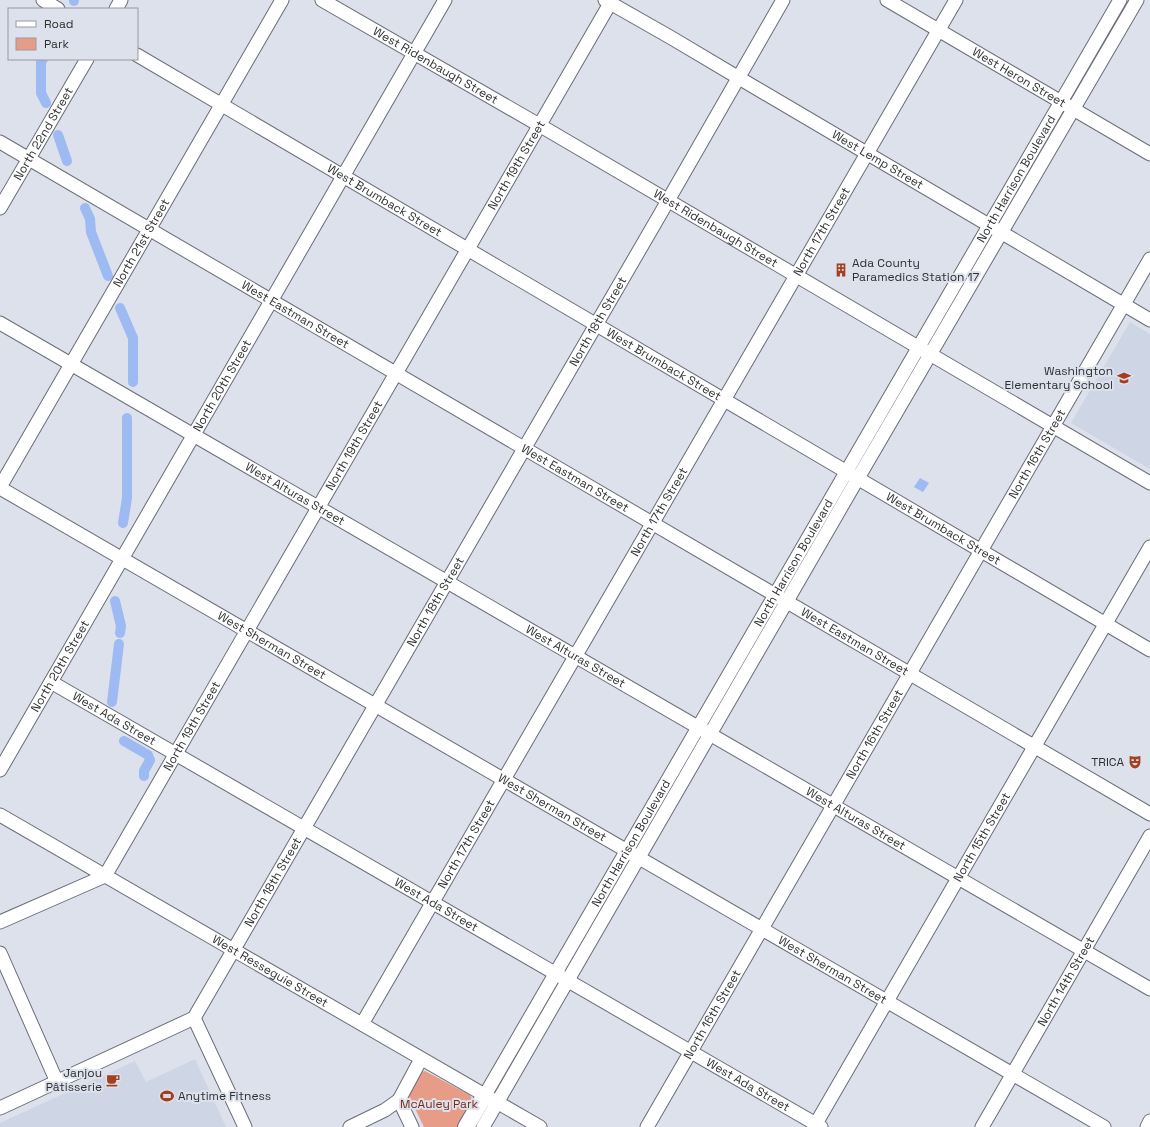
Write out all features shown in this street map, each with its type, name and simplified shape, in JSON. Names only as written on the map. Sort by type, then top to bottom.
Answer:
[{"type":"main road","name":"North Harrison Boulevard","points":[[466,1127],[491,1099]]},
{"type":"street","points":[[43,0],[56,8]]},
{"type":"street","name":"North 21st Street","points":[[0,487],[282,0]]},
{"type":"street","name":"West Ridenbaugh Street","points":[[322,0],[1150,483]]},
{"type":"street","name":"North 20th Street","points":[[0,770],[444,0]]},
{"type":"street","name":"North 18th Street","points":[[194,1018],[783,0]]},
{"type":"street","name":"West Heron Street","points":[[887,0],[1150,154]]},
{"type":"street","name":"North 17th Street","points":[[362,1024],[956,0]]},
{"type":"street","name":"North Harrison Boulevard","points":[[483,1127],[491,1099],[556,974],[846,472],[1001,232],[1120,0]]},
{"type":"street","name":"North Harrison Boulevard","points":[[491,1099],[568,980],[858,478],[989,225],[1137,0]]},
{"type":"street","name":"West Lemp Street","points":[[609,1],[1150,320]]},
{"type":"street","name":"North 19th Street","points":[[105,876],[540,126],[609,1]]},
{"type":"street","name":"West Brumback Street","points":[[138,56],[1150,650]]},
{"type":"street","name":"North 22nd Street","points":[[0,208],[86,60]]},
{"type":"street","name":"West Eastman Street","points":[[0,142],[1150,814]]},
{"type":"street","name":"North 16th Street","points":[[647,1127],[1150,259]]},
{"type":"street","name":"West Alturas Street","points":[[0,324],[1150,989]]},
{"type":"street","name":"West Sherman Street","points":[[0,487],[375,706],[1104,1127]]},
{"type":"street","name":"North 15th Street","points":[[817,1126],[887,1001],[1150,548]]},
{"type":"street","name":"West Ada Street","points":[[51,682],[568,980],[817,1126]]},
{"type":"street","name":"West Resseguie Street","points":[[0,815],[540,1127]]},
{"type":"street","name":"North 14th Street","points":[[982,1127],[1150,836]]},
{"type":"street","points":[[0,922],[105,876]]},
{"type":"street","points":[[0,953],[57,1082]]},
{"type":"street","points":[[0,1108],[194,1018],[245,1127]]},
{"type":"street","points":[[350,1127],[385,1110],[399,1100],[421,1059]]},
{"type":"street","points":[[399,1100],[412,1127]]},
{"type":"street","points":[[1147,1127],[1150,1121]]},
{"type":"shaded area","name":"Washington Elementary School","points":[[1130,322],[1150,334],[1150,469],[1071,423]]},
{"type":"shaded area","points":[[195,1059],[226,1127],[0,1127],[0,1123],[135,1061],[146,1082]]},
{"type":"green space","name":"McAuley Park","points":[[425,1071],[470,1095],[473,1100],[457,1127],[424,1127],[406,1090],[416,1074]]},
{"type":"water","points":[[920,478],[929,483],[923,492],[914,487]]},
{"type":"waterway","points":[[42,60],[41,62],[41,93],[46,103]]},
{"type":"waterway","points":[[58,135],[67,161]]},
{"type":"waterway","points":[[85,208],[90,219],[91,232],[108,276]]},
{"type":"waterway","points":[[120,308],[133,338],[133,382]]},
{"type":"waterway","points":[[123,523],[127,498],[127,418]]},
{"type":"waterway","points":[[115,601],[121,626],[120,633]]},
{"type":"waterway","points":[[112,702],[119,644]]},
{"type":"waterway","points":[[124,741],[148,755],[150,760],[144,771],[144,776]]},
{"type":"place","name":"Ada County Paramedics Station 17","points":[[841,270]]},
{"type":"place","name":"Washington Elementary School","points":[[1124,378]]},
{"type":"place","name":"TRICA","points":[[1135,762]]},
{"type":"place","name":"Janjou Pâtisserie","points":[[113,1080]]},
{"type":"place","name":"Anytime Fitness","points":[[167,1096]]}]
